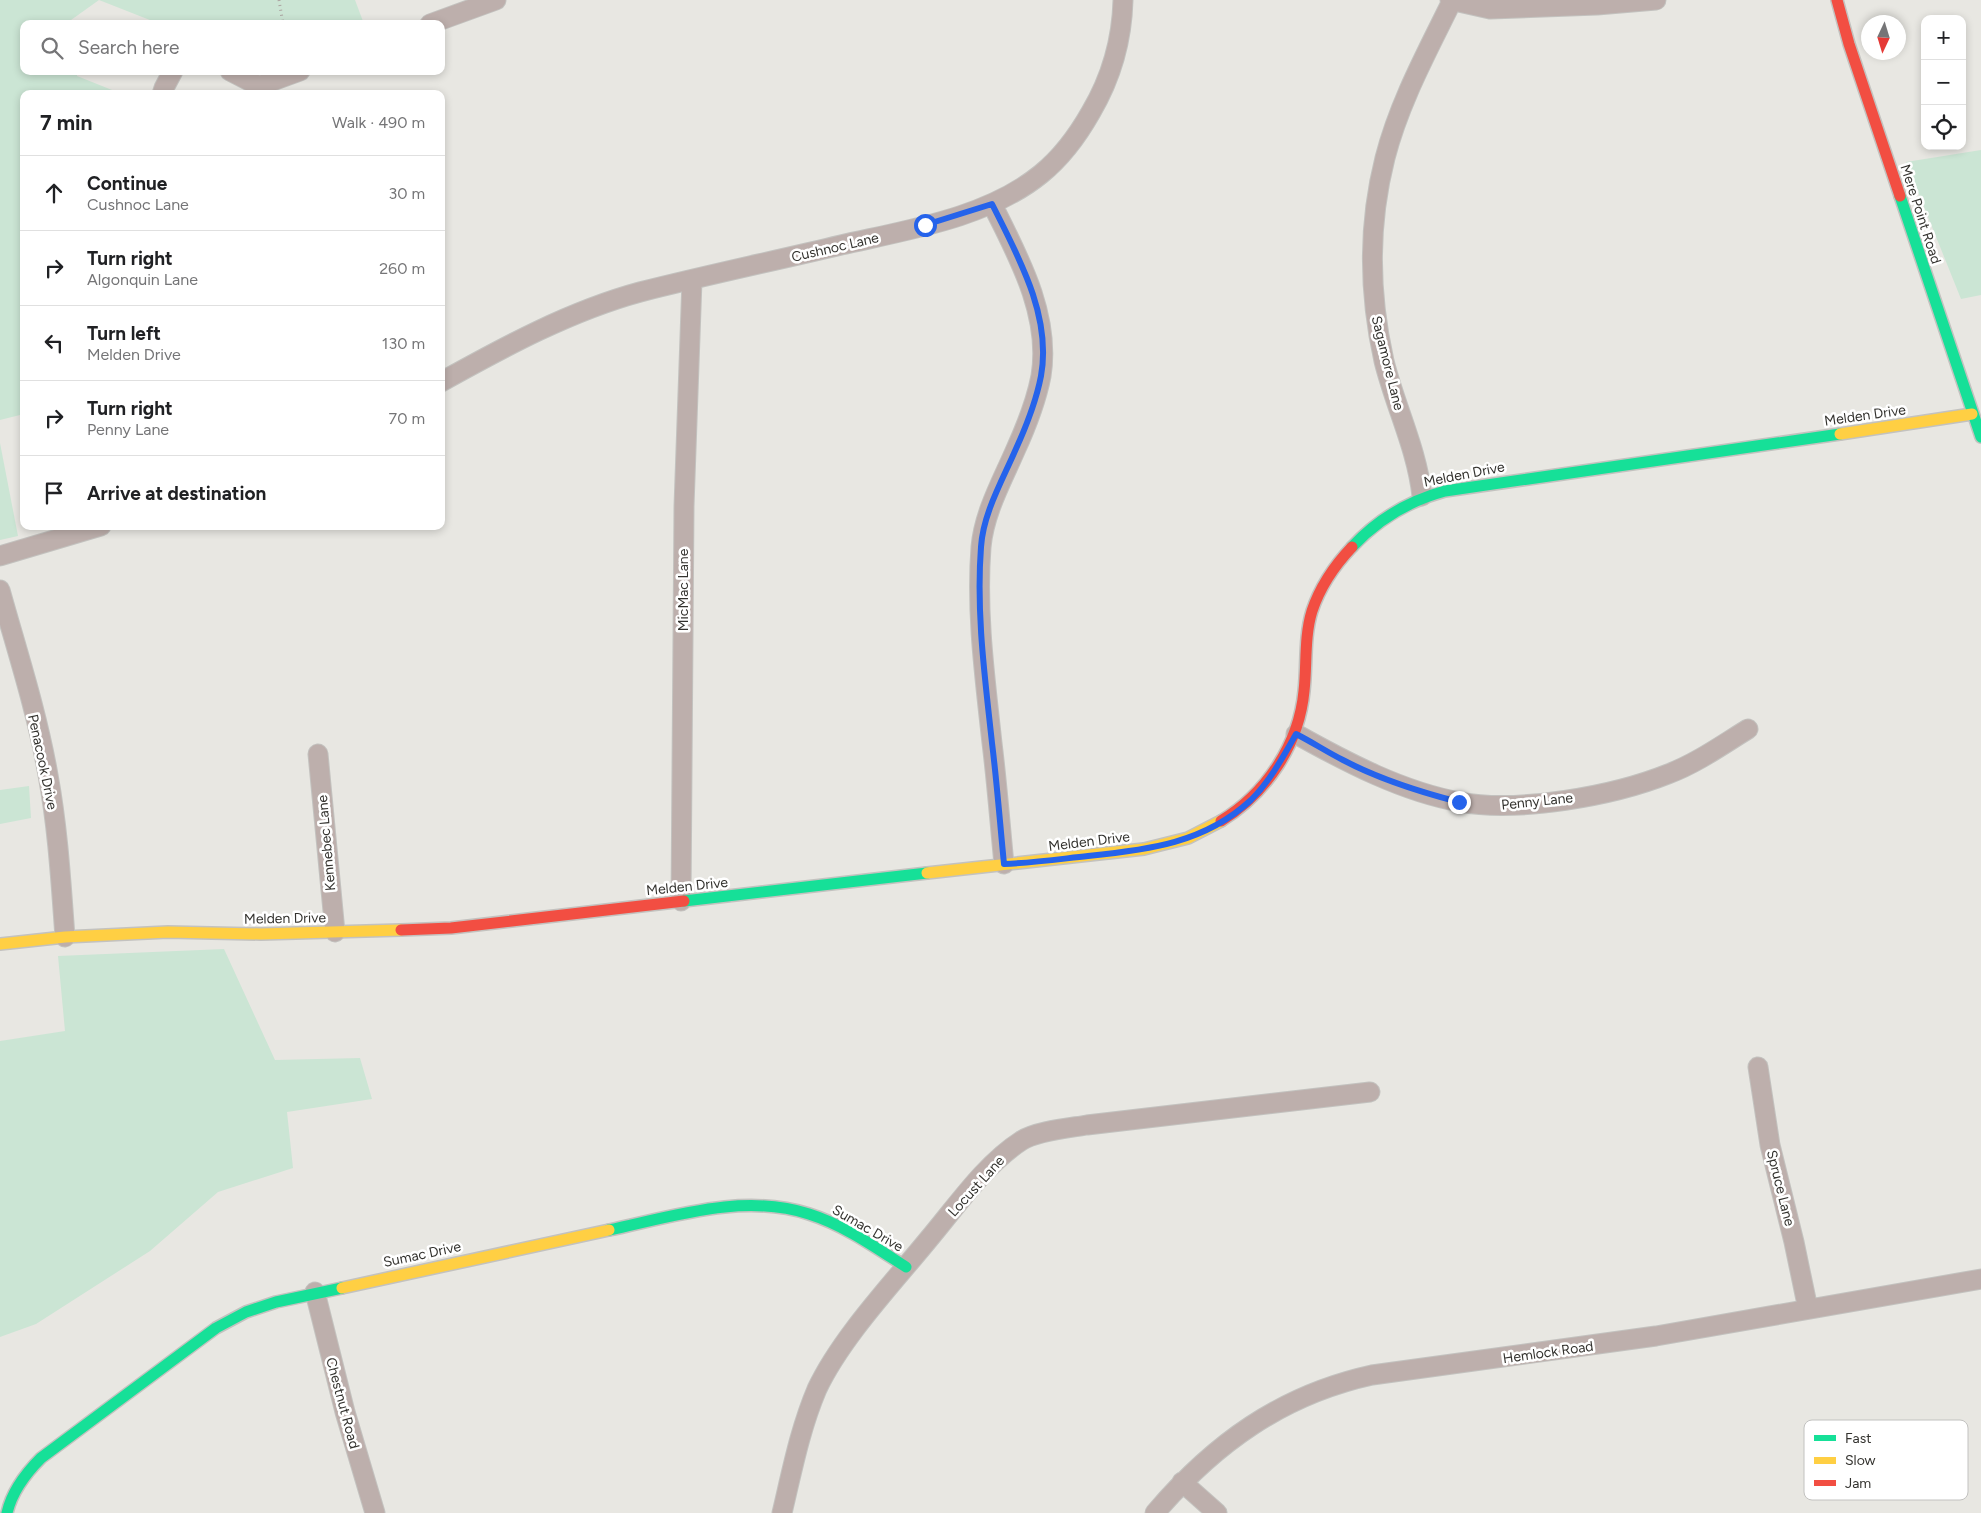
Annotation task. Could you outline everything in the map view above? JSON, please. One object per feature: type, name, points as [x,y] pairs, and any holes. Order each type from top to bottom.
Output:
[{"type":"street","points":[[441,20],[496,0]]},
{"type":"street","name":"Cushnoc Lane","points":[[445,380],[488,356],[566,319],[638,293],[911,229],[992,204],[1016,191],[1042,173],[1055,161],[1079,132],[1099,98],[1114,61],[1122,19],[1123,0]]},
{"type":"street","points":[[1451,1],[1490,9],[1597,5],[1656,0]]},
{"type":"street","name":"Mere Point Road","points":[[1837,0],[1849,44],[1981,437]]},
{"type":"street","name":"Sagamore Lane","points":[[1422,496],[1420,479],[1396,403],[1376,324],[1372,283],[1372,240],[1376,198],[1385,157],[1398,118],[1428,48],[1451,1]]},
{"type":"street","points":[[163,90],[172,75]]},
{"type":"street","points":[[236,75],[257,90],[291,75]]},
{"type":"street","points":[[992,204],[1025,274],[1038,311],[1042,353],[1041,374],[1031,415],[998,487],[981,544],[979,625],[1004,864]]},
{"type":"street","name":"MicMac Lane","points":[[681,901],[684,506],[692,280]]},
{"type":"street","name":"Melden Drive","points":[[0,944],[168,932],[261,934],[451,928],[1004,864],[1033,863],[1133,851],[1182,841],[1224,820],[1251,799],[1273,773],[1296,734],[1303,702],[1312,611],[1324,586],[1338,564],[1364,536],[1395,511],[1422,496],[1526,478],[1972,414]]},
{"type":"street","points":[[0,556],[88,530]]},
{"type":"street","name":"Penacook Drive","points":[[0,590],[48,772],[61,873],[65,938]]},
{"type":"street","name":"Penny Lane","points":[[1296,734],[1344,761],[1430,795],[1459,802],[1489,806],[1520,805],[1572,798],[1610,792],[1640,784],[1669,774],[1697,761],[1748,729]]},
{"type":"street","name":"Kennebec Lane","points":[[318,754],[335,932]]},
{"type":"street","name":"Spruce Lane","points":[[1758,1067],[1770,1145],[1808,1309]]},
{"type":"street","name":"Locust Lane","points":[[782,1513],[797,1445],[826,1372],[857,1327],[995,1161],[1022,1140],[1056,1130],[1087,1125],[1370,1092]]},
{"type":"street","name":"Sumac Drive","points":[[8,1513],[17,1487],[28,1471],[41,1458],[162,1366],[216,1328],[246,1312],[276,1302],[681,1214],[742,1205],[772,1206],[795,1210],[833,1222],[906,1267]]},
{"type":"street","name":"Hemlock Road","points":[[1155,1513],[1182,1482],[1225,1444],[1252,1424],[1310,1393],[1341,1382],[1372,1375],[1647,1338],[1981,1279]]},
{"type":"street","name":"Chestnut Road","points":[[315,1292],[345,1412],[375,1513]]},
{"type":"street","points":[[1182,1482],[1217,1513]]},
{"type":"path","points":[[279,0],[282,20]]},
{"type":"green space","points":[[0,0],[99,0],[71,20],[20,20],[20,75],[77,75],[112,90],[20,90],[20,415],[0,420]]},
{"type":"green space","points":[[99,0],[355,0],[362,20],[150,20]]},
{"type":"green space","points":[[1981,150],[1981,295],[1961,299],[1906,162]]},
{"type":"green space","points":[[0,443],[18,536],[0,540]]},
{"type":"green space","points":[[29,786],[31,818],[0,824],[0,790]]},
{"type":"green space","points":[[224,949],[275,1060],[360,1058],[372,1099],[287,1112],[293,1168],[218,1192],[150,1251],[36,1324],[0,1337],[0,1041],[65,1031],[58,956]]},
{"type":"traffic: fast","points":[[1900,196],[1981,437]]},
{"type":"traffic: fast","points":[[1352,547],[1372,528],[1394,512],[1431,495],[1445,491],[1840,434]]},
{"type":"traffic: fast","points":[[684,901],[927,873]]},
{"type":"traffic: fast","points":[[609,1230],[709,1209],[734,1206],[784,1208],[809,1214],[835,1224],[906,1267]]},
{"type":"traffic: fast","points":[[7,1513],[12,1497],[20,1483],[41,1458],[216,1328],[246,1312],[276,1302],[342,1288]]},
{"type":"traffic: slow","points":[[1840,434],[1972,414]]},
{"type":"traffic: slow","points":[[927,873],[1144,849],[1188,838],[1221,821]]},
{"type":"traffic: slow","points":[[0,944],[65,937],[168,932],[261,934],[401,930]]},
{"type":"traffic: slow","points":[[342,1288],[609,1230]]},
{"type":"traffic: jam","points":[[1837,0],[1849,44],[1900,196]]},
{"type":"traffic: jam","points":[[1221,821],[1238,810],[1266,782],[1288,748],[1301,711],[1309,621],[1312,611],[1328,577],[1352,547]]},
{"type":"traffic: jam","points":[[401,930],[451,928],[684,901]]},
{"type":"route","points":[[925,225],[992,204],[1025,274],[1038,311],[1041,332],[1041,374],[1031,415],[998,487],[981,544],[979,625],[1004,864],[1033,863],[1123,852],[1182,841],[1224,820],[1251,799],[1273,773],[1296,734],[1344,761],[1372,773],[1430,795],[1459,802]]}]
